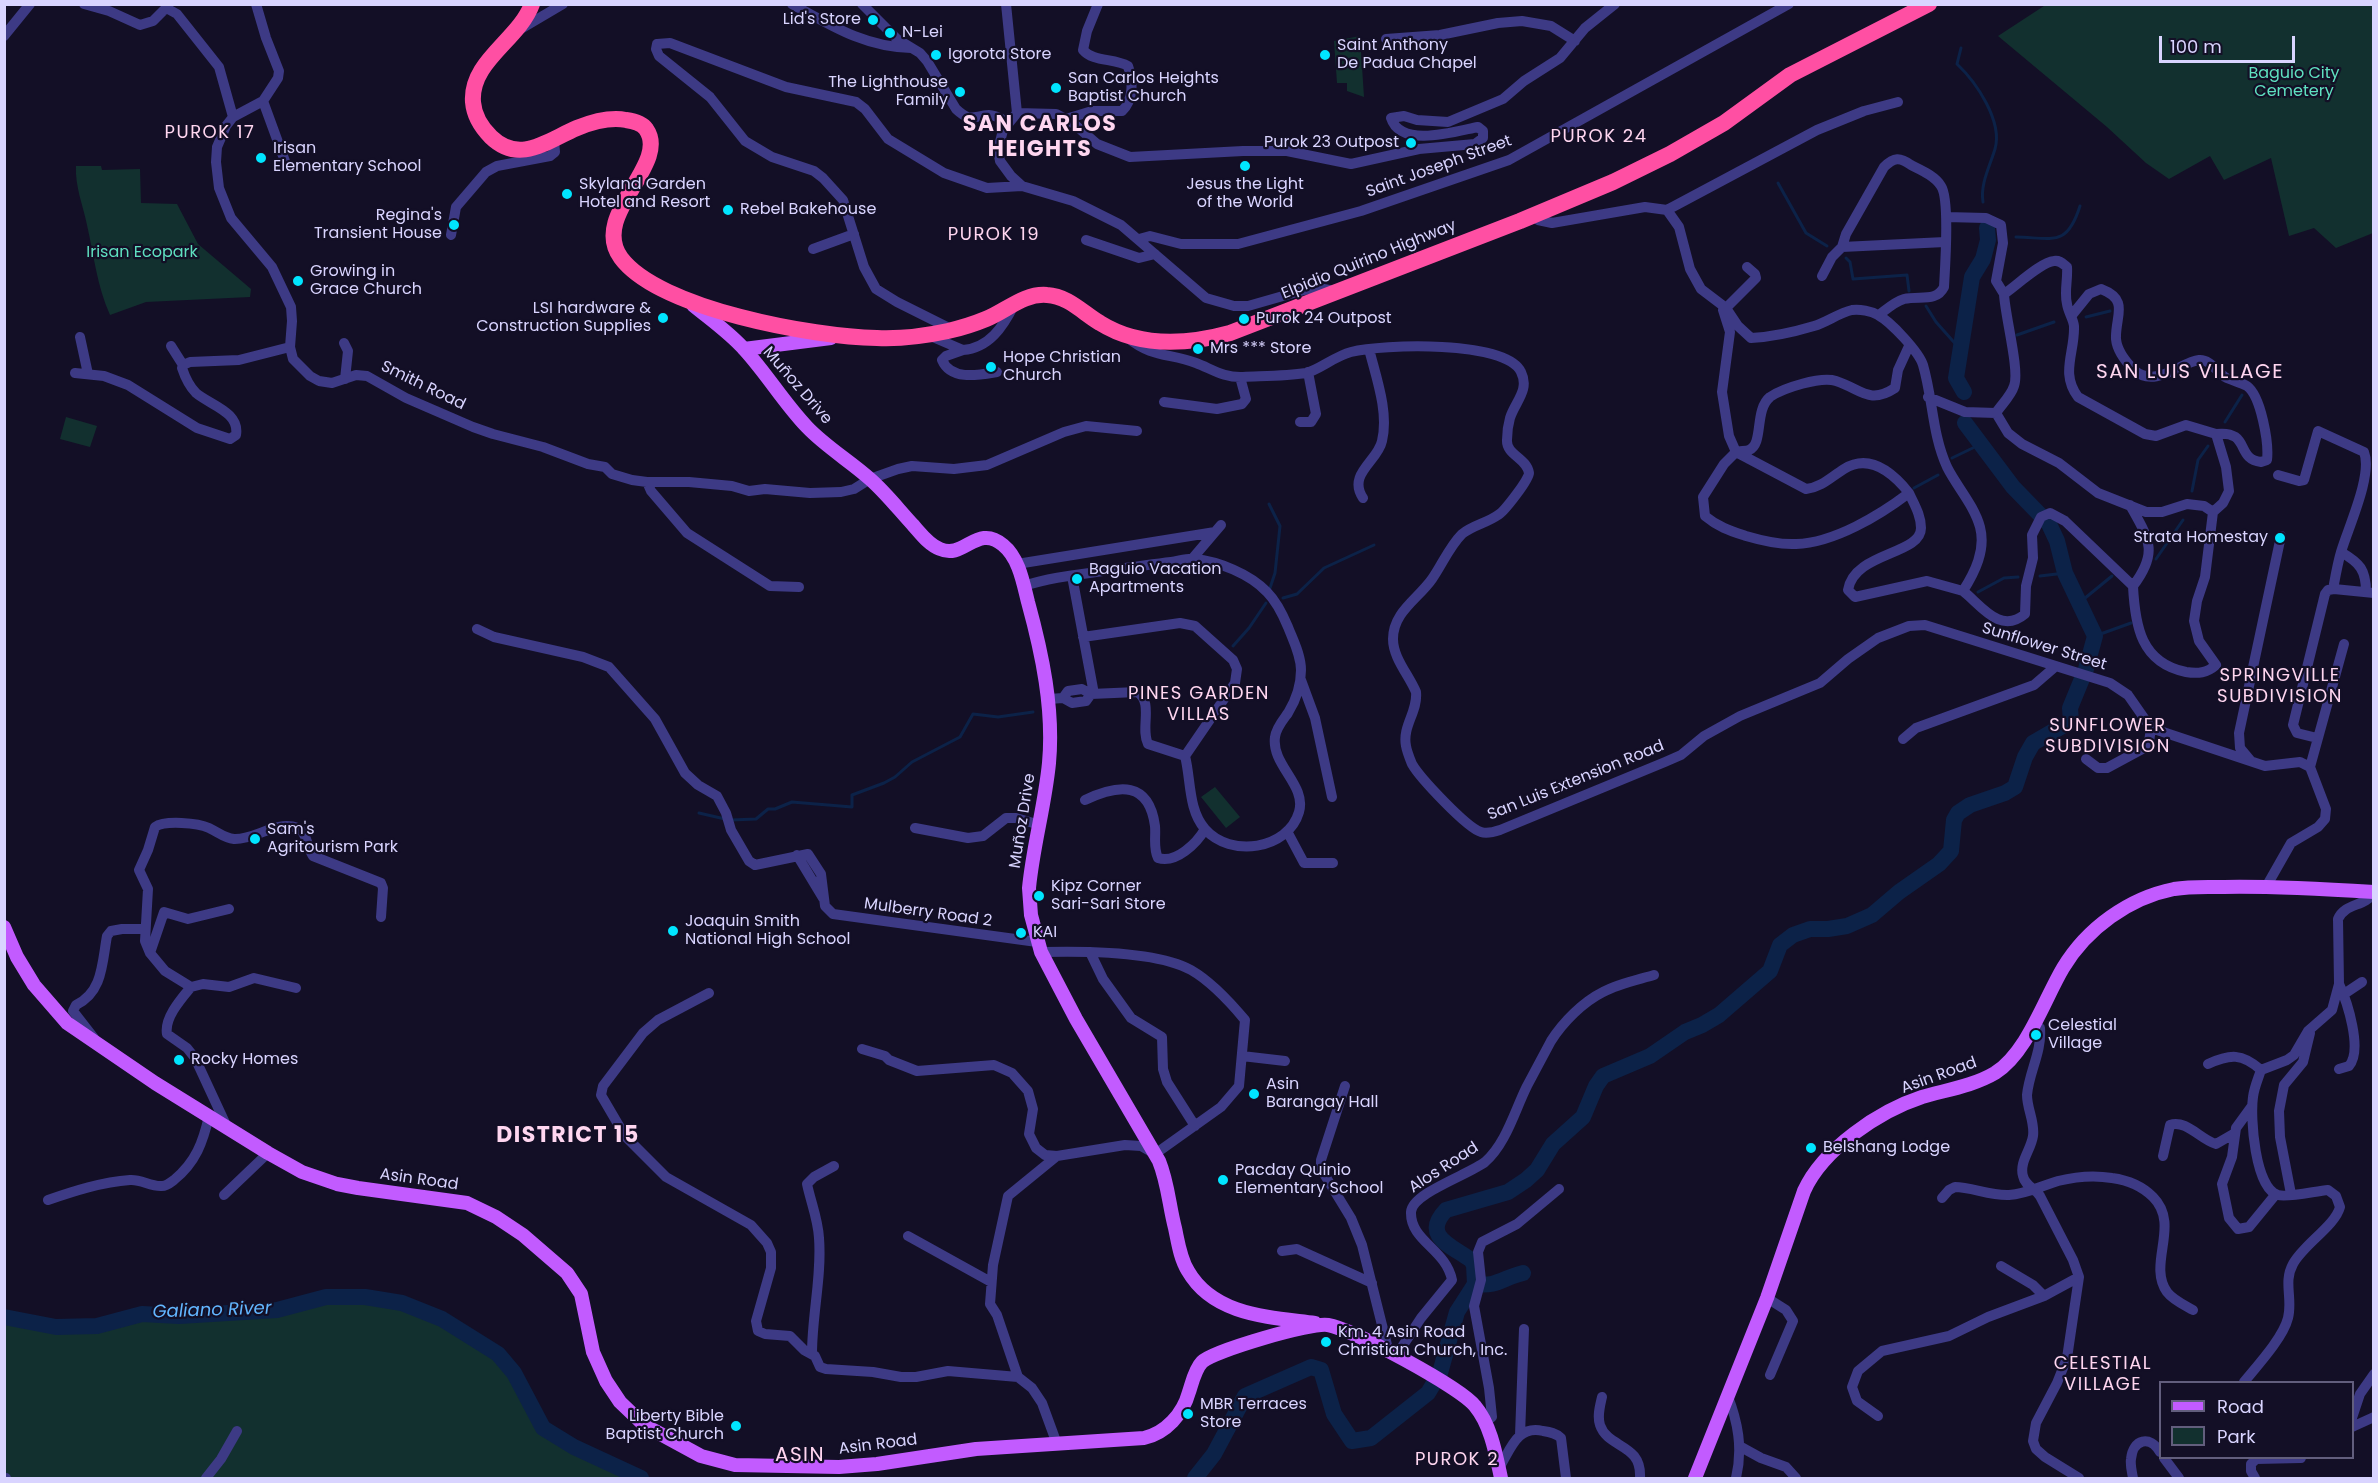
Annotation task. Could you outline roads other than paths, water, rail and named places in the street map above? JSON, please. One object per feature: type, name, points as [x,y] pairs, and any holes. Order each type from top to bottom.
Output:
[{"type":"highway","name":"Elpidio Quirino Highway","points":[[532,4],[516,32],[486,64],[478,77],[473,89],[474,109],[487,133],[506,147],[530,148],[554,141],[577,128],[607,119],[635,122],[646,129],[650,140],[648,160],[619,212],[614,225],[615,245],[620,256],[636,272],[655,285],[685,300],[772,325],[842,337],[898,338],[928,335],[985,320],[1034,295],[1055,296],[1125,336],[1146,341],[1168,342],[1210,339],[1267,320],[1613,182],[1670,154],[1724,123],[1790,75],[1929,4]]},
{"type":"main road","name":"Muñoz Drive","points":[[685,300],[710,318],[744,349],[782,399],[809,429],[870,479],[927,541],[940,549],[950,551],[959,549],[974,540],[991,538],[1004,546],[1017,564],[1056,698],[1041,825],[1029,888],[1031,915],[1039,947],[1076,1019],[1155,1154],[1165,1176],[1182,1260],[1188,1273],[1210,1294],[1235,1309],[1249,1314],[1326,1324]]},
{"type":"main road","name":"Muñoz Drive","points":[[744,349],[842,337]]},
{"type":"main road","name":"Asin Road","points":[[1695,1479],[1767,1298],[1807,1183],[1834,1150],[1867,1123],[1919,1098],[1975,1082],[2007,1064],[2034,1024],[2067,962],[2094,930],[2117,911],[2172,889],[2189,887],[2266,887],[2373,893]]},
{"type":"main road","name":"Asin Road","points":[[4,927],[17,957],[44,999],[67,1023],[268,1153],[302,1172],[337,1184],[467,1203],[496,1217],[523,1235],[567,1273],[581,1294],[593,1352],[606,1381],[620,1402],[644,1425],[701,1456],[735,1465],[839,1467],[877,1464],[976,1449],[1144,1438],[1158,1435],[1173,1422],[1189,1393],[1201,1363],[1228,1350],[1265,1337],[1326,1324]]},
{"type":"main road","points":[[1326,1324],[1350,1332],[1410,1364],[1456,1390],[1477,1407],[1486,1422],[1500,1474]]},
{"type":"street","points":[[4,36],[30,4]]},
{"type":"street","points":[[84,4],[109,11],[140,25],[153,21],[165,10],[173,11],[190,28],[219,67],[233,117]]},
{"type":"street","points":[[183,365],[190,362],[238,360],[290,348],[291,308],[272,267],[231,218],[219,188],[216,162],[217,147],[226,126],[233,117],[263,100],[275,85],[279,71],[256,4]]},
{"type":"street","points":[[516,32],[563,4]]},
{"type":"street","points":[[792,4],[841,31],[865,41],[886,47],[912,48]]},
{"type":"street","points":[[862,4],[897,39],[927,61],[962,115],[975,118],[994,116],[1009,123]]},
{"type":"street","points":[[1006,4],[1017,113],[1003,130],[998,150],[1000,161],[1005,169],[1022,186]]},
{"type":"street","points":[[1066,119],[1092,111],[1122,111],[1126,107],[1132,90],[1132,76],[1128,66],[1113,60],[1093,57],[1083,50],[1087,31],[1098,4]]},
{"type":"street","points":[[1017,113],[1056,114],[1098,144],[1130,157],[1252,150],[1287,151],[1351,164],[1419,149],[1479,142],[1483,138],[1483,131],[1478,127],[1440,136],[1410,134],[1395,126],[1391,118],[1404,116],[1425,122],[1448,122],[1503,99],[1524,81],[1560,58],[1590,23],[1615,4]]},
{"type":"street","name":"Saint Joseph Street","points":[[1139,239],[1150,236],[1181,244],[1238,244],[1361,211],[1473,174],[1525,152],[1789,4]]},
{"type":"street","points":[[1386,39],[1440,35],[1498,23],[1522,21],[1551,26],[1575,41]]},
{"type":"street","points":[[953,330],[876,289],[864,267],[843,200],[814,171],[772,157],[745,141],[710,97],[659,56],[656,49],[657,44],[670,43],[786,87],[856,102],[865,109],[888,139],[950,176],[987,188],[1022,186],[1056,195],[1100,213],[1139,239],[1198,293],[1218,303],[1248,306],[1311,289],[1335,291]]},
{"type":"street","points":[[263,100],[285,164]]},
{"type":"street","points":[[1533,215],[1538,220],[1552,223],[1645,207],[1666,210],[1817,130],[1864,111],[1898,102]]},
{"type":"street","points":[[451,235],[456,207],[486,172],[497,166],[550,156],[555,152],[554,141]]},
{"type":"street","points":[[1822,276],[1832,257],[1842,247],[1846,234],[1884,167],[1896,158],[1918,169],[1941,185],[1944,192],[1946,217],[1944,287],[1935,297],[1906,298],[1893,304],[1879,315]]},
{"type":"street","points":[[1666,210],[1679,227],[1690,269],[1701,289],[1723,306],[1738,326],[1751,338],[1767,337],[1814,326],[1852,310],[1864,310],[1879,315],[1897,330],[1923,364],[1937,439],[1947,467],[1965,495],[1980,527],[1981,547],[1975,572],[1963,591]]},
{"type":"street","points":[[1946,217],[1986,218],[2001,225],[2003,243],[1996,281],[2004,294],[2016,373],[2014,388],[1996,413]]},
{"type":"street","points":[[813,249],[854,234]]},
{"type":"street","points":[[1086,240],[1139,258],[1155,254]]},
{"type":"street","points":[[1842,247],[1945,242]]},
{"type":"street","points":[[2004,294],[2045,264],[2054,261],[2062,262],[2067,267],[2065,291],[2067,306],[2072,315],[2073,346],[2068,379],[2078,398],[2145,434],[2156,436],[2186,425],[2216,434],[2228,432],[2236,435],[2251,459],[2261,462],[2267,460],[2261,410],[2254,394],[2247,386],[2225,377],[2207,362],[2198,360],[2162,375],[2150,376],[2136,372],[2123,358],[2116,340],[2120,310],[2118,302],[2111,293],[2101,289],[2089,294],[2072,315]]},
{"type":"street","points":[[1723,306],[1755,278],[1755,274],[1747,267]]},
{"type":"street","points":[[997,372],[967,375],[953,372],[942,360],[946,356],[963,350],[974,349],[989,340],[1002,327],[1014,304]]},
{"type":"street","points":[[1723,306],[1730,332],[1722,392],[1729,436],[1736,452],[1806,489],[1816,488],[1845,468],[1857,463],[1873,464],[1888,470],[1909,493],[1919,515],[1921,530],[1915,542],[1858,569],[1849,579],[1848,590],[1855,597],[1927,581],[1963,591],[1990,616],[2006,621],[2017,621],[2025,614],[2026,586],[2033,558],[2032,534],[2045,515],[2065,521],[2133,586],[2138,623],[2147,649],[2153,657],[2173,669],[2190,673],[2208,672],[2216,665],[2199,641],[2194,621],[2197,601],[2205,577],[2213,512],[2223,503],[2229,491],[2226,467],[2216,434]]},
{"type":"street","points":[[928,335],[963,350]]},
{"type":"street","name":"San Luis Extension Road","points":[[1125,336],[1146,351],[1193,362],[1221,375],[1240,377],[1308,372],[1341,355],[1369,350],[1446,346],[1499,355],[1520,369],[1524,380],[1523,392],[1510,417],[1506,444],[1524,463],[1529,471],[1529,479],[1512,497],[1503,512],[1461,535],[1431,580],[1402,611],[1393,636],[1398,658],[1416,692],[1414,708],[1406,729],[1406,747],[1409,756],[1418,772],[1472,827],[1483,833],[1500,830],[1681,755],[1704,736],[1740,716],[1820,683]]},
{"type":"street","points":[[80,337],[88,374]]},
{"type":"street","points":[[344,343],[348,351],[345,379]]},
{"type":"street","points":[[75,373],[104,376],[128,385],[197,428],[233,438],[237,432],[235,423],[224,411],[197,394],[186,379],[182,369],[183,365],[171,346]]},
{"type":"street","points":[[1909,346],[1898,370],[1895,388],[1883,396],[1869,396],[1834,380],[1815,380],[1785,390],[1770,398],[1761,412],[1757,443],[1751,450],[1736,452],[1724,464],[1703,497],[1705,516],[1714,524],[1730,531],[1780,544],[1816,542],[1839,533],[1887,509],[1909,493]]},
{"type":"street","name":"Smith Road","points":[[290,348],[293,359],[310,376],[325,382],[356,375],[367,376],[406,398],[493,434],[604,467],[612,474],[647,482],[689,482],[732,486],[749,491],[765,489],[818,493],[854,489],[870,479],[912,466],[954,469],[987,465],[1056,435],[1086,426],[1137,432]]},
{"type":"street","points":[[1363,498],[1359,490],[1359,481],[1366,466],[1380,448],[1383,432],[1381,400],[1369,350]]},
{"type":"street","points":[[1300,422],[1311,422],[1316,414],[1308,372]]},
{"type":"street","points":[[1164,402],[1217,408],[1242,404],[1246,399],[1240,377]]},
{"type":"street","points":[[1928,398],[1965,412],[1996,413]]},
{"type":"street","points":[[1996,413],[2008,433],[2022,444],[2059,463],[2098,493],[2146,512],[2162,512],[2187,504],[2204,506],[2213,512]]},
{"type":"street","points":[[2278,476],[2304,480],[2318,431],[2364,453],[2366,465],[2359,501],[2331,587],[2325,594],[2293,725],[2297,733],[2317,738]]},
{"type":"street","points":[[647,482],[651,491],[687,533],[770,586],[799,587]]},
{"type":"street","points":[[2130,505],[2149,545],[2146,569],[2133,586]]},
{"type":"street","points":[[1017,564],[1218,528],[1192,558]]},
{"type":"street","points":[[2252,763],[2240,748],[2240,726],[2282,536]]},
{"type":"street","points":[[2331,587],[2369,593],[2364,572],[2358,564],[2341,552]]},
{"type":"street","points":[[1024,586],[1072,576],[1192,558],[1225,567],[1258,584],[1268,592],[1286,622],[1299,656],[1301,679],[1315,718],[1332,797]]},
{"type":"street","points":[[1072,576],[1092,694]]},
{"type":"street","points":[[1083,637],[1180,623],[1195,626],[1233,660],[1237,669],[1235,683],[1185,756],[1193,801],[1205,829],[1216,838],[1239,846],[1261,845],[1279,839],[1288,833],[1300,810],[1296,791],[1279,761],[1275,738],[1277,729],[1293,703],[1301,679]]},
{"type":"street","name":"Sunflower Street","points":[[1820,683],[1857,652],[1878,638],[1917,625],[1925,625],[2110,683],[2128,695],[2151,728]]},
{"type":"street","name":"Mulberry Road 2","points":[[477,629],[494,637],[583,657],[609,667],[655,719],[685,773],[698,785],[717,796],[752,864],[808,854],[816,864],[823,882],[825,906],[833,914],[1039,947],[1116,954],[1178,964],[1200,976],[1245,1020],[1242,1056]]},
{"type":"street","points":[[2266,887],[2291,843],[2318,827],[2325,819],[2326,809],[2310,767],[2344,644]]},
{"type":"street","points":[[1903,739],[1923,725],[2034,685],[2061,667]]},
{"type":"street","points":[[1056,698],[1068,691],[1081,689],[1092,694],[1137,692],[1145,704],[1144,735],[1148,744],[1185,756]]},
{"type":"street","points":[[2086,759],[2098,768],[2108,768],[2144,748],[2149,742],[2151,728],[2252,763],[2265,766],[2300,762],[2310,767]]},
{"type":"street","points":[[1085,800],[1112,789],[1137,791],[1149,802],[1155,827],[1156,855],[1163,860],[1175,856],[1194,844],[1205,829]]},
{"type":"street","points":[[915,828],[968,838],[983,836],[1006,819],[1016,818],[1041,825]]},
{"type":"street","points":[[191,987],[165,971],[150,953],[144,941],[148,889],[139,870],[155,827],[162,823],[204,827],[235,839],[276,827],[297,828],[302,831],[313,855],[381,883],[383,888],[381,917]]},
{"type":"street","points":[[1288,833],[1304,863],[1333,863]]},
{"type":"street","points":[[2339,1069],[2349,1066],[2354,1055],[2351,1018],[2342,989],[2337,925],[2339,915],[2347,908],[2364,902],[2373,893]]},
{"type":"street","points":[[150,953],[164,912],[188,919],[229,909]]},
{"type":"street","points":[[100,1046],[73,1011],[76,1005],[86,1000],[94,991],[99,981],[107,936],[111,931],[145,929]]},
{"type":"street","points":[[1090,952],[1103,979],[1131,1018],[1161,1037],[1163,1041],[1162,1069],[1167,1082],[1195,1126]]},
{"type":"street","name":"Alos Road","points":[[1393,1355],[1452,1280],[1443,1259],[1418,1236],[1412,1221],[1413,1204],[1429,1192],[1474,1171],[1488,1160],[1504,1134],[1557,1031],[1587,1002],[1604,991],[1654,975]]},
{"type":"street","points":[[227,1127],[195,1058],[187,1048],[167,1034],[166,1027],[169,1020],[191,987],[203,984],[229,987],[254,978],[296,988]]},
{"type":"street","points":[[2261,1070],[2294,1055],[2309,1029],[2332,1010],[2342,989],[2362,982]]},
{"type":"street","points":[[709,993],[658,1020],[643,1033],[603,1086],[602,1099],[625,1136],[666,1177],[751,1225],[767,1243],[772,1261],[756,1326],[761,1333],[790,1336],[804,1350],[812,1354],[820,1367],[826,1369],[873,1372],[901,1377],[916,1377],[948,1371],[1018,1377]]},
{"type":"street","points":[[2034,1024],[2040,1028],[2041,1043],[2027,1096],[2033,1121],[2033,1137],[2022,1168],[2026,1182],[2036,1189],[2073,1260],[2079,1277],[2067,1358],[2058,1383],[2033,1434],[2036,1449],[2079,1479]]},
{"type":"street","points":[[2291,1194],[2280,1137],[2279,1111],[2284,1085],[2306,1054],[2310,1036],[2309,1029]]},
{"type":"street","points":[[862,1049],[885,1056],[889,1060],[917,1071],[994,1065],[1012,1073],[1028,1091],[1033,1109],[1031,1138],[1042,1153],[1057,1156],[1125,1145],[1141,1146],[1155,1154],[1221,1107],[1239,1086],[1242,1056],[1285,1061]]},
{"type":"street","points":[[2208,1064],[2224,1056],[2235,1056],[2261,1070]]},
{"type":"street","points":[[2245,1381],[2285,1327],[2290,1306],[2287,1278],[2292,1266],[2302,1250],[2340,1210],[2339,1200],[2334,1193],[2328,1190],[2283,1196],[2268,1188],[2259,1167],[2252,1123],[2252,1106],[2261,1070]]},
{"type":"street","points":[[1345,1086],[1321,1160],[1321,1169],[1356,1230],[1393,1355]]},
{"type":"street","points":[[2163,1156],[2168,1131],[2173,1123],[2182,1125],[2216,1144],[2235,1133],[2252,1106]]},
{"type":"street","points":[[48,1200],[89,1187],[126,1180],[167,1185],[192,1162],[199,1151],[209,1116]]},
{"type":"street","points":[[2235,1133],[2234,1149],[2222,1184],[2229,1218],[2233,1225],[2242,1229],[2254,1223],[2265,1205],[2276,1194]]},
{"type":"street","points":[[224,1195],[268,1153]]},
{"type":"street","points":[[1057,1156],[1008,1196],[990,1304],[997,1315],[1018,1377],[1032,1388],[1042,1403],[1057,1444]]},
{"type":"street","points":[[812,1354],[813,1316],[818,1289],[819,1240],[816,1216],[807,1184],[814,1176],[834,1166]]},
{"type":"street","points":[[1942,1198],[1955,1187],[2009,1195],[2060,1181],[2096,1177],[2128,1182],[2150,1194],[2162,1207],[2165,1223],[2162,1281],[2172,1298],[2193,1310]]},
{"type":"street","points":[[1486,1422],[1492,1417],[1474,1305],[1480,1286],[1478,1252],[1482,1242],[1517,1224],[1559,1189]]},
{"type":"street","points":[[908,1236],[992,1282]]},
{"type":"street","points":[[1282,1251],[1297,1250],[1372,1283]]},
{"type":"street","points":[[2001,1266],[2033,1285],[2044,1296]]},
{"type":"street","points":[[1878,1416],[1857,1401],[1852,1387],[1858,1371],[1874,1356],[1893,1348],[1949,1336],[1988,1317],[2044,1296],[2079,1277]]},
{"type":"street","points":[[1767,1298],[1786,1310],[1793,1321],[1770,1375]]},
{"type":"street","points":[[1500,1474],[1520,1434],[1524,1329]]},
{"type":"street","points":[[2354,1412],[2360,1394],[2373,1374]]},
{"type":"street","points":[[1727,1394],[1736,1420],[1741,1447],[1736,1479]]},
{"type":"street","points":[[1602,1397],[1599,1424],[1603,1431],[1634,1455],[1640,1467],[1640,1479]]},
{"type":"street","points":[[2354,1426],[2373,1417]]},
{"type":"street","points":[[1520,1434],[1529,1429],[1559,1436],[1562,1441],[1566,1479]]},
{"type":"street","points":[[206,1479],[237,1431]]},
{"type":"street","points":[[2133,1479],[2131,1458],[2134,1447],[2148,1440],[2155,1444],[2159,1450]]},
{"type":"street","points":[[1741,1447],[1761,1458],[1786,1467],[1796,1479]]},
{"type":"street","points":[[2165,1459],[2179,1479]]},
{"type":"street","points":[[2254,1459],[2251,1471],[2255,1479]]},
{"type":"waterway","points":[[1961,48],[1957,64],[1979,91],[1992,115],[1995,126],[1995,149],[1984,182],[1983,202]]},
{"type":"waterway","points":[[1778,183],[1806,233],[1827,246]]},
{"type":"waterway","points":[[2016,237],[2050,238],[2064,234],[2070,228],[2080,206]]},
{"type":"waterway","name":"Galiano River","points":[[1964,392],[1956,378],[1972,277],[1983,259],[1988,240],[1987,228]]},
{"type":"waterway","points":[[1846,258],[1850,262],[1853,279],[1907,275],[1909,291]]},
{"type":"waterway","points":[[1926,306],[1936,322],[1960,349]]},
{"type":"waterway","points":[[2086,317],[2110,311]]},
{"type":"waterway","points":[[2017,335],[2054,322]]},
{"type":"waterway","points":[[2225,422],[2242,395]]},
{"type":"waterway","name":"Galiano River","points":[[1195,1478],[1214,1454],[1245,1396],[1311,1367],[1321,1370],[1334,1414],[1352,1441],[1371,1438],[1428,1393],[1440,1373],[1457,1312],[1475,1284],[1474,1265],[1471,1260],[1448,1245],[1438,1234],[1439,1219],[1446,1210],[1508,1192],[1526,1180],[1537,1170],[1553,1144],[1583,1117],[1596,1086],[1603,1076],[1650,1056],[1685,1032],[1719,1015],[1770,971],[1780,945],[1793,935],[1810,929],[1847,926],[1872,915],[1899,892],[1939,864],[1951,851],[1954,820],[1958,813],[1970,805],[2005,793],[2015,787],[2025,757],[2033,743],[2071,721],[2070,708],[2086,669],[2095,636],[2065,573],[2057,541],[2049,524],[2013,487],[1965,423]]},
{"type":"waterway","points":[[1952,458],[1981,444]]},
{"type":"waterway","points":[[2192,491],[2198,460],[2208,446]]},
{"type":"waterway","points":[[1914,488],[1938,475]]},
{"type":"waterway","points":[[1269,504],[1280,526],[1275,573],[1270,588]]},
{"type":"waterway","points":[[2156,559],[2183,520]]},
{"type":"waterway","points":[[1283,598],[1297,594],[1324,568],[1374,545]]},
{"type":"waterway","points":[[2040,576],[2065,573]]},
{"type":"waterway","points":[[2079,603],[2112,576]]},
{"type":"waterway","points":[[1978,592],[2004,578],[2018,577]]},
{"type":"waterway","points":[[1233,646],[1266,603]]},
{"type":"waterway","points":[[2095,636],[2131,623]]},
{"type":"waterway","points":[[731,820],[756,819],[768,809],[775,809],[792,802],[852,807],[852,795],[884,783],[895,777],[912,762],[960,737],[973,714],[998,717],[1033,712]]},
{"type":"waterway","points":[[699,813],[725,819]]},
{"type":"waterway","points":[[1475,1284],[1495,1283],[1523,1273]]},
{"type":"waterway","name":"Galiano River","points":[[4,1317],[56,1327],[97,1326],[142,1314],[179,1316],[277,1310],[326,1297],[365,1297],[402,1303],[442,1319],[498,1354],[514,1373],[543,1428],[574,1447],[641,1478]]},
{"type":"place","name":"Lid's Store","points":[[873,20]]},
{"type":"place","name":"N-Lei","points":[[890,33]]},
{"type":"place","name":"Igorota Store","points":[[936,55]]},
{"type":"place","name":"Saint Anthony De Padua Chapel","points":[[1325,55]]},
{"type":"place","name":"San Carlos Heights Baptist Church","points":[[1056,88]]},
{"type":"place","name":"The Lighthouse Family","points":[[960,92]]},
{"type":"place","name":"Purok 23 Outpost","points":[[1411,143]]},
{"type":"place","name":"Irisan Elementary School","points":[[261,158]]},
{"type":"place","name":"Jesus the Light of the World","points":[[1245,166]]},
{"type":"place","name":"Skyland Garden Hotel and Resort","points":[[567,194]]},
{"type":"place","name":"Rebel Bakehouse","points":[[728,210]]},
{"type":"place","name":"Regina's Transient House","points":[[454,225]]},
{"type":"place","name":"Growing in Grace Church","points":[[298,281]]},
{"type":"place","name":"LSI hardware & Construction Supplies","points":[[663,318]]},
{"type":"place","name":"Purok 24 Outpost","points":[[1244,319]]},
{"type":"place","name":"Mrs *** Store","points":[[1198,349]]},
{"type":"place","name":"Hope Christian Church","points":[[991,367]]},
{"type":"place","name":"Strata Homestay","points":[[2280,538]]},
{"type":"place","name":"Baguio Vacation Apartments","points":[[1077,579]]},
{"type":"place","name":"Sam's Agritourism Park","points":[[255,839]]},
{"type":"place","name":"Kipz Corner Sari-Sari Store","points":[[1039,896]]},
{"type":"place","name":"Joaquin Smith National High School","points":[[673,931]]},
{"type":"place","name":"KAI","points":[[1021,933]]},
{"type":"place","name":"Celestial Village","points":[[2036,1035]]},
{"type":"place","name":"Rocky Homes","points":[[179,1060]]},
{"type":"place","name":"Asin Barangay Hall","points":[[1254,1094]]},
{"type":"place","name":"Belshang Lodge","points":[[1811,1148]]},
{"type":"place","name":"Pacday Quinio Elementary School","points":[[1223,1180]]},
{"type":"place","name":"Km. 4 Asin Road Christian Church, Inc.","points":[[1326,1342]]},
{"type":"place","name":"MBR Terraces Store","points":[[1188,1414]]},
{"type":"place","name":"Liberty Bible Baptist Church","points":[[736,1426]]},
{"type":"district","name":"PUROK 17","points":[[210,133]]},
{"type":"district","name":"PUROK 24","points":[[1599,137]]},
{"type":"district","name":"SAN CARLOS HEIGHTS","points":[[1040,138]]},
{"type":"district","name":"PUROK 19","points":[[994,235]]},
{"type":"district","name":"SAN LUIS VILLAGE","points":[[2190,373]]},
{"type":"district","name":"SPRINGVILLE SUBDIVISION","points":[[2280,686]]},
{"type":"district","name":"PINES GARDEN VILLAS","points":[[1199,704]]},
{"type":"district","name":"SUNFLOWER SUBDIVISION","points":[[2108,736]]},
{"type":"district","name":"DISTRICT 15","points":[[568,1136]]},
{"type":"district","name":"CELESTIAL VILLAGE","points":[[2103,1374]]},
{"type":"district","name":"ASIN","points":[[800,1456]]},
{"type":"district","name":"PUROK 2","points":[[1457,1460]]},
{"type":"park label","name":"Baguio City Cemetery","points":[[2294,83]]},
{"type":"park label","name":"Irisan Ecopark","points":[[142,253]]}]
